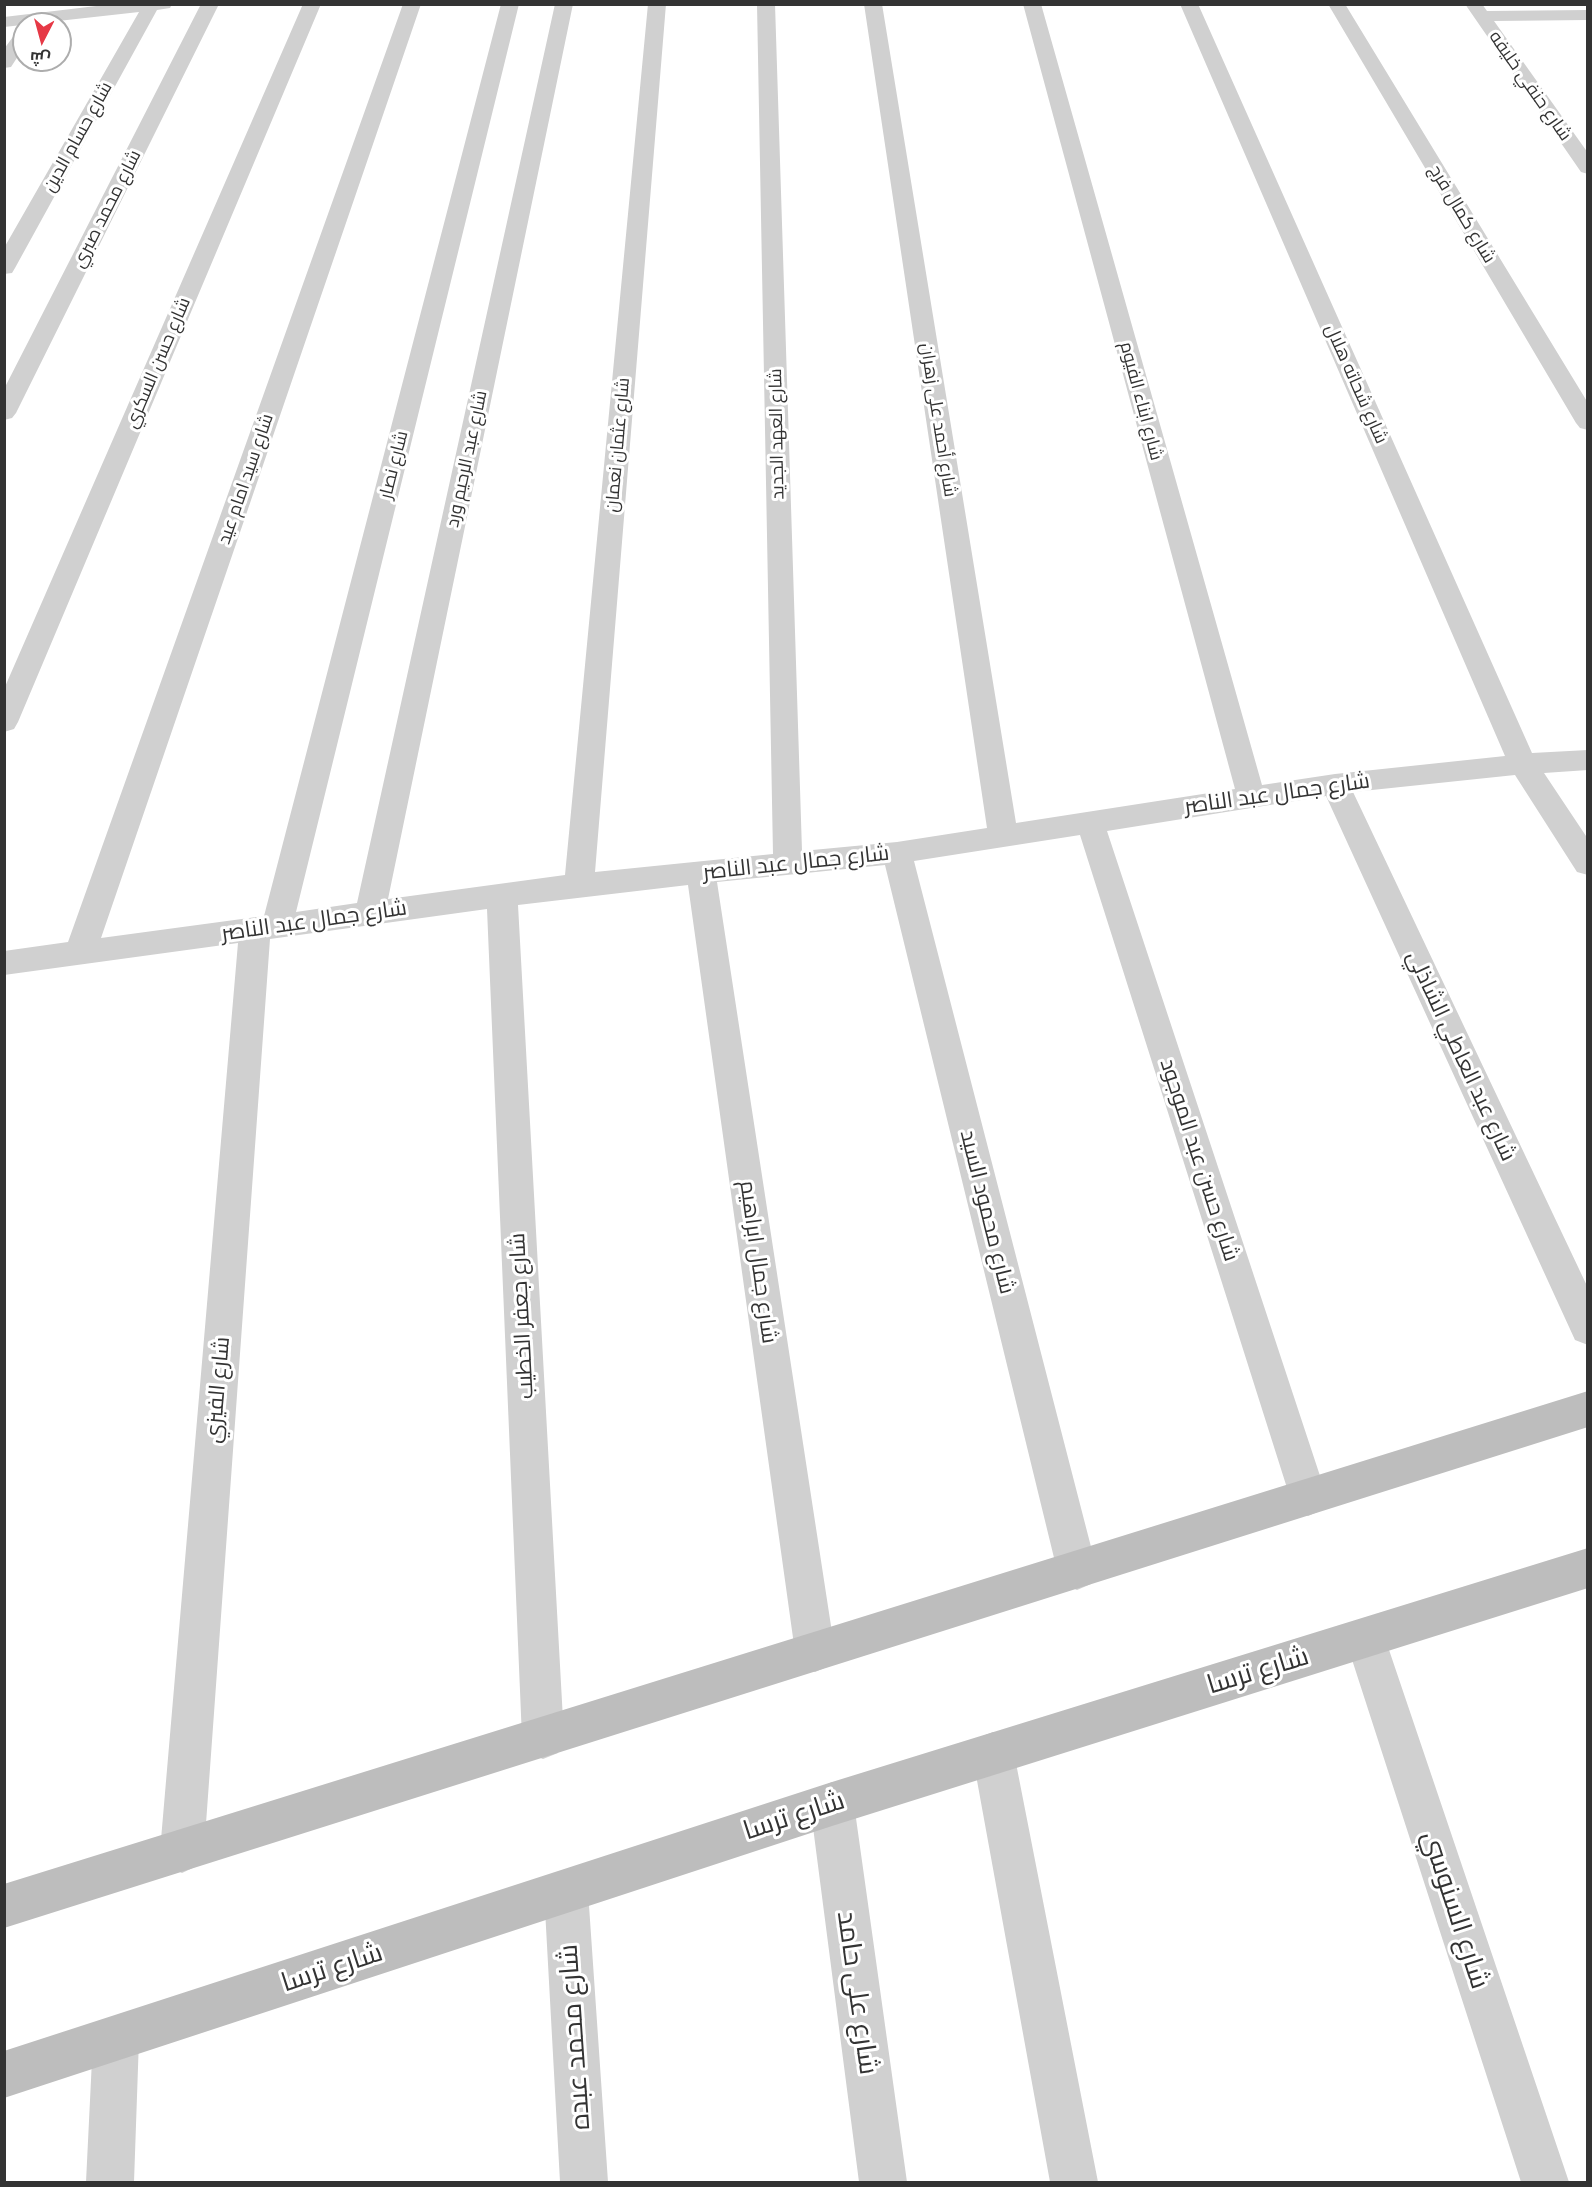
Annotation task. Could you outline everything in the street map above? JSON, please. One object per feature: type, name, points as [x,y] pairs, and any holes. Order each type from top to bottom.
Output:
[{"type":"main road","points":[[4,1906],[1587,1410]]},
{"type":"main road","name":"شارع ترسا","points":[[4,2075],[831,1804],[1587,1568]]},
{"type":"street","name":"شارع محمد صبري","points":[[4,413],[210,4]]},
{"type":"street","name":"شارع حسن السكري","points":[[4,722],[312,4]]},
{"type":"street","name":"شارع سيد امام عيد","points":[[80,953],[412,4]]},
{"type":"street","name":"شارع نصار","points":[[266,927],[510,4]]},
{"type":"street","name":"شارع عبد الرحيم ورد","points":[[370,913],[564,4]]},
{"type":"street","name":"شارع عثمان نعمان","points":[[579,885],[657,4]]},
{"type":"street","name":"شارع العهد الجديد","points":[[766,4],[788,864]]},
{"type":"street","name":"شارع أحمد على زهران","points":[[873,4],[1003,836]]},
{"type":"street","name":"شارع ابناء الفيوم","points":[[1032,4],[1251,797]]},
{"type":"street","name":"شارع شحاته هلال","points":[[1189,4],[1523,764],[1587,864]]},
{"type":"street","name":"شارع كمال فرج","points":[[1336,4],[1587,423]]},
{"type":"street","points":[[72,15],[155,5]]},
{"type":"street","name":"شارع حسام الدين","points":[[4,268],[155,5]]},
{"type":"street","points":[[1477,10],[1587,15]]},
{"type":"street","name":"شارع حنفي خليفه","points":[[1477,10],[1587,168]]},
{"type":"street","name":"شارع جمال عبد الناصر","points":[[4,963],[579,885],[897,853],[1335,784],[1523,764],[1587,760]]},
{"type":"street","name":"شارع عبد العاطي الشاذلي","points":[[1335,784],[1587,1328]]},
{"type":"street","name":"شارع حسن عبد الموجود","points":[[1090,822],[1308,1497]]},
{"type":"street","name":"شارع محمود السيد","points":[[897,853],[1077,1570]]},
{"type":"street","name":"شارع جمال ابراهيم","points":[[701,873],[815,1652]]},
{"type":"street","name":"شارع جعفر الخطيب","points":[[502,895],[543,1738]]},
{"type":"street","name":"شارع الفيزي","points":[[182,1851],[266,927]]},
{"type":"street","name":"شارع السنوسي","points":[[1365,1638],[1545,2182]]},
{"type":"street","points":[[993,1753],[1074,2182]]},
{"type":"street","name":"شارع على حامد","points":[[831,1804],[883,2182]]},
{"type":"street","name":"شارع محمد عبده","points":[[566,1891],[584,2182]]},
{"type":"street","points":[[110,2182],[116,2038]]}]
